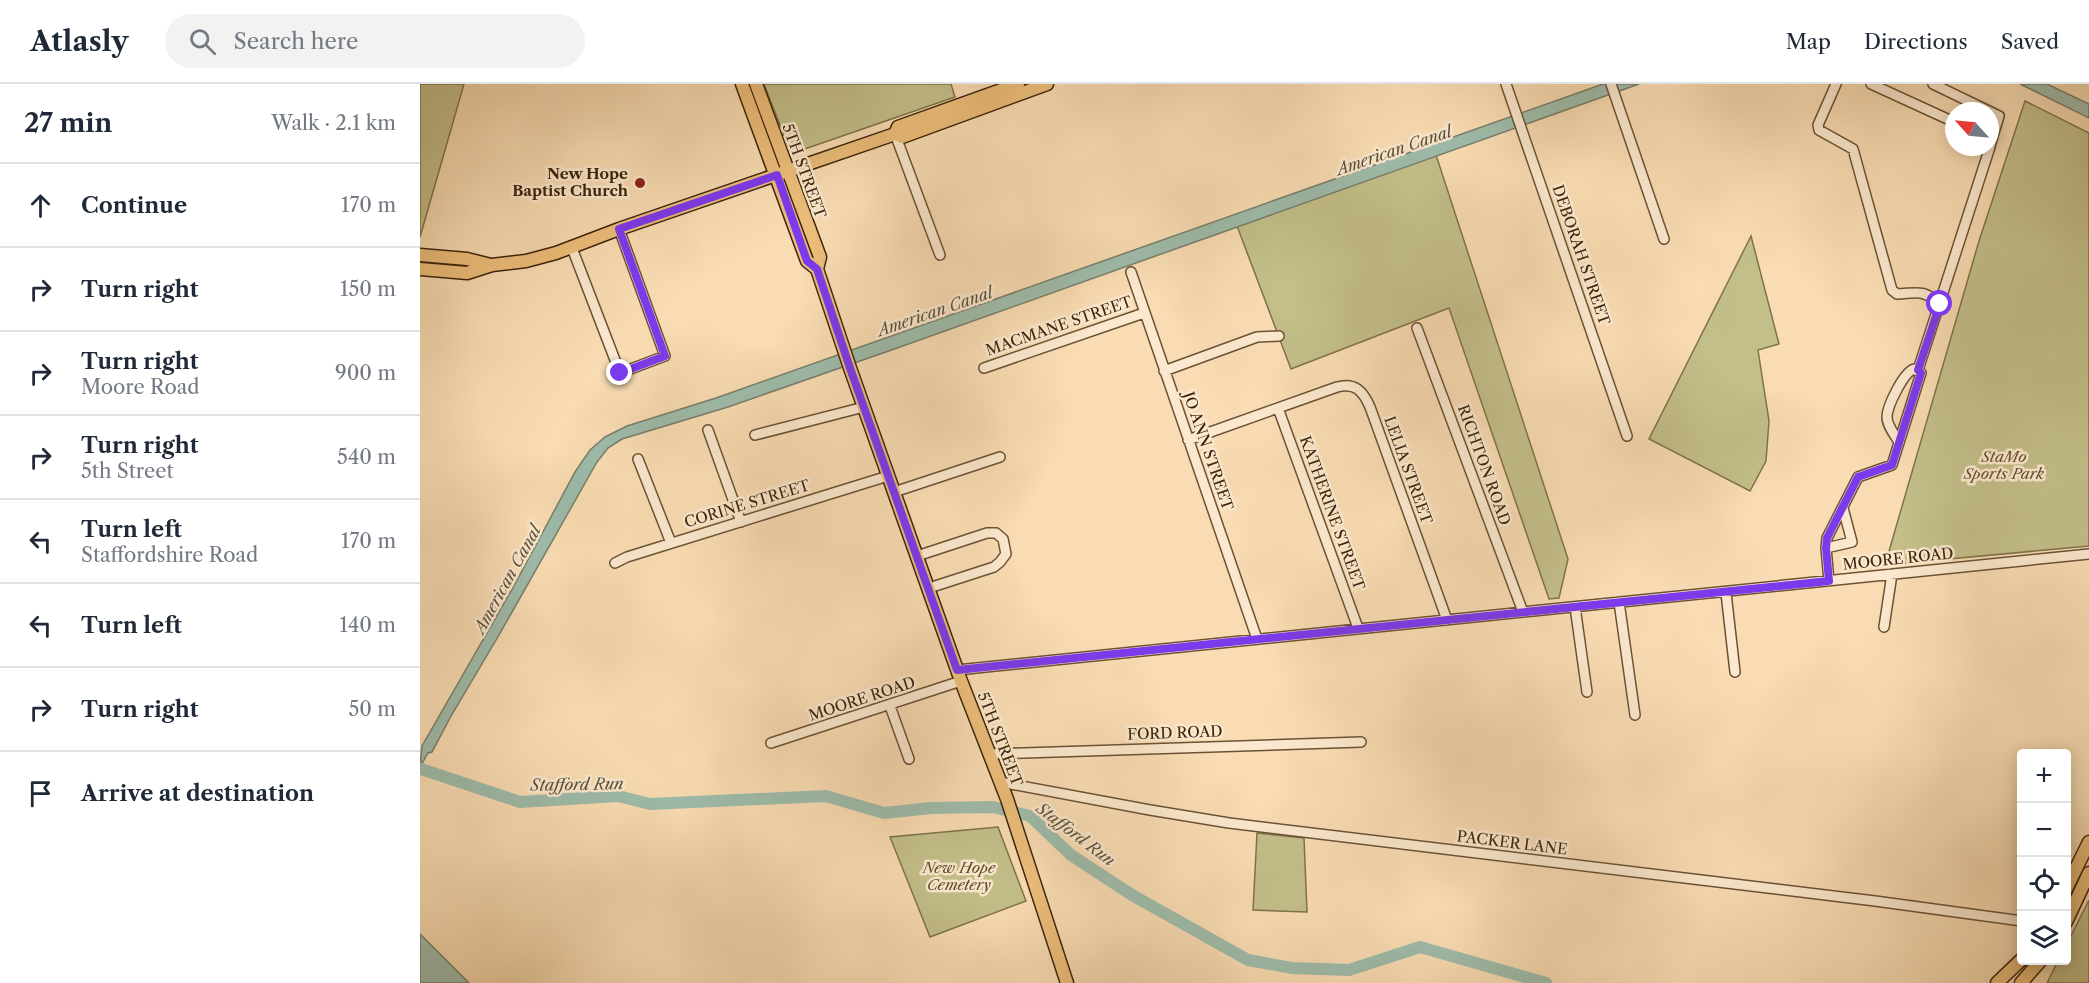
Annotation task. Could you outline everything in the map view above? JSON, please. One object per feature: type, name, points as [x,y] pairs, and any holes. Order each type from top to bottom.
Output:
[{"type":"main road","name":"5TH STREET","points":[[742,84],[757,105],[783,173],[807,221],[819,257],[817,269],[843,348],[959,676],[1007,799],[1067,983]]},
{"type":"main road","name":"5TH STREET","points":[[756,84],[757,105]]},
{"type":"main road","points":[[420,269],[467,273],[492,265],[526,261],[572,248],[619,229],[895,134],[902,137],[1018,84]]},
{"type":"main road","points":[[1003,92],[1047,84]]},
{"type":"main road","name":"5TH STREET","points":[[783,173],[796,229],[807,261],[817,269]]},
{"type":"main road","points":[[796,229],[807,221]]},
{"type":"main road","points":[[420,255],[467,259],[492,265]]},
{"type":"main road","points":[[2071,883],[2085,861],[2089,842]]},
{"type":"main road","points":[[2071,913],[2089,873]]},
{"type":"main road","points":[[1997,983],[2017,964]]},
{"type":"main road","points":[[2021,983],[2037,965]]},
{"type":"street","name":"DEBORAH STREET","points":[[1506,84],[1627,436]]},
{"type":"street","points":[[1611,84],[1664,239]]},
{"type":"street","points":[[1836,84],[1818,125],[1820,130],[1853,149],[1892,290],[1897,294],[1929,294],[1940,304]]},
{"type":"street","points":[[1871,84],[1945,118]]},
{"type":"street","points":[[1933,84],[1970,102]]},
{"type":"street","points":[[895,134],[940,255]]},
{"type":"street","points":[[1829,581],[1827,538],[1858,477],[1892,465],[1921,373],[1918,370],[1987,156]]},
{"type":"street","points":[[572,248],[620,373],[665,356],[619,229]]},
{"type":"street","name":"JO ANN STREET","points":[[1131,272],[1257,639]]},
{"type":"street","name":"MACMANE STREET","points":[[984,368],[1144,313]]},
{"type":"street","name":"RICHTON ROAD","points":[[1417,328],[1523,612]]},
{"type":"street","points":[[1164,371],[1257,337],[1279,336]]},
{"type":"street","points":[[1899,442],[1888,423],[1888,411],[1907,372],[1918,370]]},
{"type":"street","name":"LELIA STREET","points":[[1188,440],[1344,385],[1357,387],[1364,394],[1447,620]]},
{"type":"street","points":[[755,435],[864,407]]},
{"type":"street","name":"KATHERINE STREET","points":[[1278,408],[1358,628]]},
{"type":"street","points":[[708,430],[741,522]]},
{"type":"street","points":[[894,492],[1000,457]]},
{"type":"street","points":[[638,459],[671,543]]},
{"type":"street","name":"CORINE STREET","points":[[615,563],[627,557],[888,476]]},
{"type":"street","points":[[1826,548],[1852,542],[1843,508]]},
{"type":"street","points":[[917,556],[987,532],[996,533],[1003,539],[1006,554],[994,567],[929,588]]},
{"type":"street","name":"MOORE ROAD","points":[[771,743],[890,706],[959,676],[1358,628],[1726,593],[2089,554]]},
{"type":"street","points":[[1884,627],[1892,574]]},
{"type":"street","points":[[1726,593],[1735,672]]},
{"type":"street","points":[[1619,602],[1635,715]]},
{"type":"street","points":[[1575,607],[1587,692]]},
{"type":"street","points":[[890,706],[909,759]]},
{"type":"street","name":"FORD ROAD","points":[[990,754],[1361,742]]},
{"type":"street","name":"PACKER LANE","points":[[1000,782],[1150,810],[1241,824],[2017,920]]},
{"type":"green space","points":[[420,84],[464,84],[420,237]]},
{"type":"green space","points":[[764,84],[951,84],[955,97],[799,151],[790,151]]},
{"type":"green space","name":"StaMo Sports Park","points":[[2025,101],[2089,133],[2089,546],[1885,565],[1979,241]]},
{"type":"green space","points":[[1436,155],[1568,559],[1559,598],[1549,599],[1449,308],[1291,369],[1237,226]]},
{"type":"green space","points":[[1751,236],[1779,344],[1758,350],[1769,421],[1766,461],[1750,491],[1649,439]]},
{"type":"green space","name":"New Hope Cemetery","points":[[998,827],[1026,901],[930,937],[890,837]]},
{"type":"green space","points":[[1257,833],[1304,838],[1307,912],[1253,910]]},
{"type":"green space","points":[[2089,900],[2089,983],[2047,983],[2056,965],[2071,965],[2071,936]]},
{"type":"shaded area","name":"American Canal","points":[[1603,84],[1639,84],[883,353],[728,407],[622,439],[608,448],[597,462],[432,752],[428,753],[420,767],[422,746],[515,584],[575,472],[590,450],[605,437],[627,426],[716,398]]},
{"type":"shaded area","points":[[2020,84],[2047,84],[2089,104],[2089,118]]},
{"type":"shaded area","points":[[420,934],[469,983],[420,983]]},
{"type":"waterway","name":"Stafford Run","points":[[421,769],[520,802],[618,796],[650,804],[826,796],[884,813],[931,808],[993,807],[1030,816],[1071,855],[1132,895],[1248,960],[1292,968],[1349,970],[1420,947],[1546,983]]},
{"type":"place","name":"New Hope Baptist Church","points":[[640,183]]},
{"type":"route","points":[[620,373],[665,356],[619,229],[777,175],[807,261],[817,269],[957,670],[1829,581],[1827,538],[1858,477],[1892,465],[1921,373],[1918,370],[1940,304]]}]
